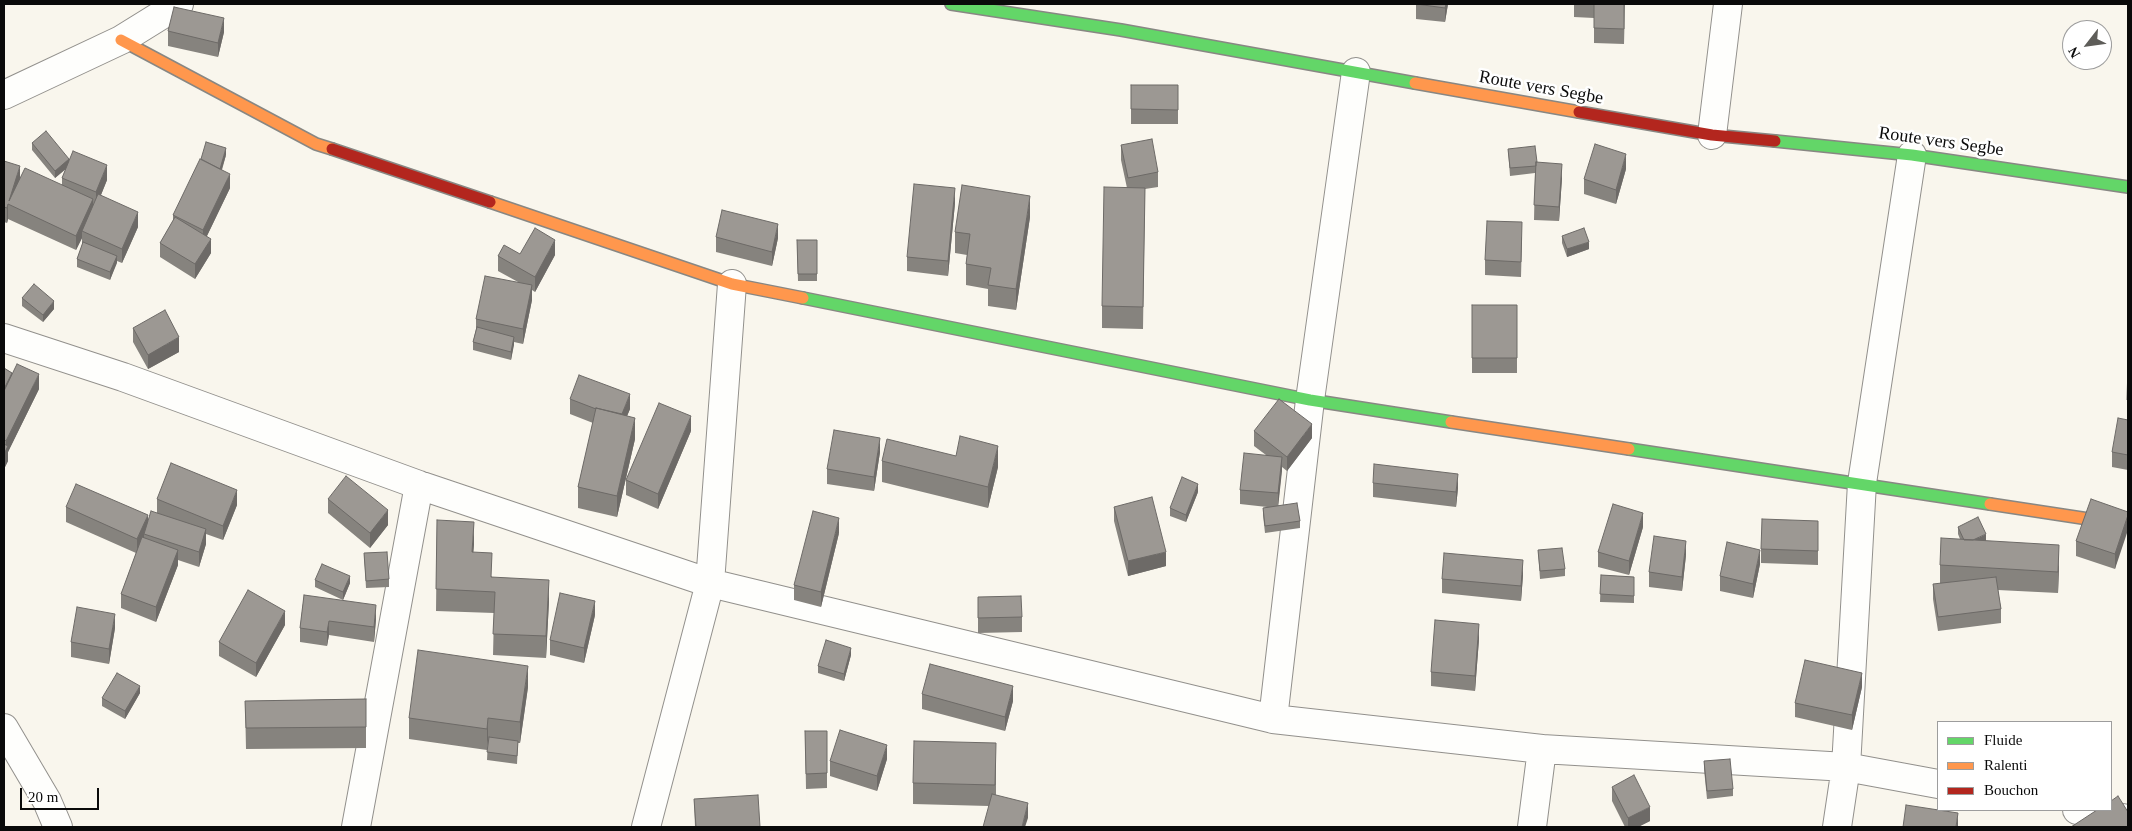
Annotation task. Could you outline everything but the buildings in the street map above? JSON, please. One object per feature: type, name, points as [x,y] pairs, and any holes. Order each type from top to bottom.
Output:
[{"type":"street","points":[[4,95],[121,40],[180,4]]},
{"type":"street","name":"Route vers Segbe","points":[[951,4],[1121,30],[1489,97],[1712,135],[1912,155],[2128,187]]},
{"type":"street","points":[[1712,135],[1728,4]]},
{"type":"street","points":[[121,40],[316,144],[732,284],[1310,400],[2128,524]]},
{"type":"street","points":[[1273,720],[1310,400],[1356,72]]},
{"type":"street","points":[[1837,827],[1846,766],[1862,483],[1912,155]]},
{"type":"street","points":[[646,827],[710,583],[732,284]]},
{"type":"street","points":[[4,338],[123,377],[419,485],[710,583],[1273,720],[1542,749],[1846,766],[1937,784]]},
{"type":"street","points":[[356,827],[419,485]]},
{"type":"street","points":[[4,728],[46,801],[58,827]]},
{"type":"street","points":[[1532,827],[1542,749]]},
{"type":"street","points":[[2083,811],[2128,819]]},
{"type":"traffic: fast","points":[[951,4],[1121,30],[1415,83]]},
{"type":"traffic: fast","points":[[1775,141],[1912,155],[2128,187]]},
{"type":"traffic: fast","points":[[803,298],[1310,400],[1451,422]]},
{"type":"traffic: fast","points":[[1629,449],[1990,504]]},
{"type":"traffic: slow","points":[[121,40],[316,144],[332,149]]},
{"type":"traffic: slow","points":[[1415,83],[1579,112]]},
{"type":"traffic: slow","points":[[490,202],[732,284],[803,298]]},
{"type":"traffic: slow","points":[[1451,422],[1629,449]]},
{"type":"traffic: slow","points":[[1990,504],[2128,525]]},
{"type":"traffic: jam","points":[[1579,112],[1712,135],[1775,141]]},
{"type":"traffic: jam","points":[[332,149],[490,202]]}]
